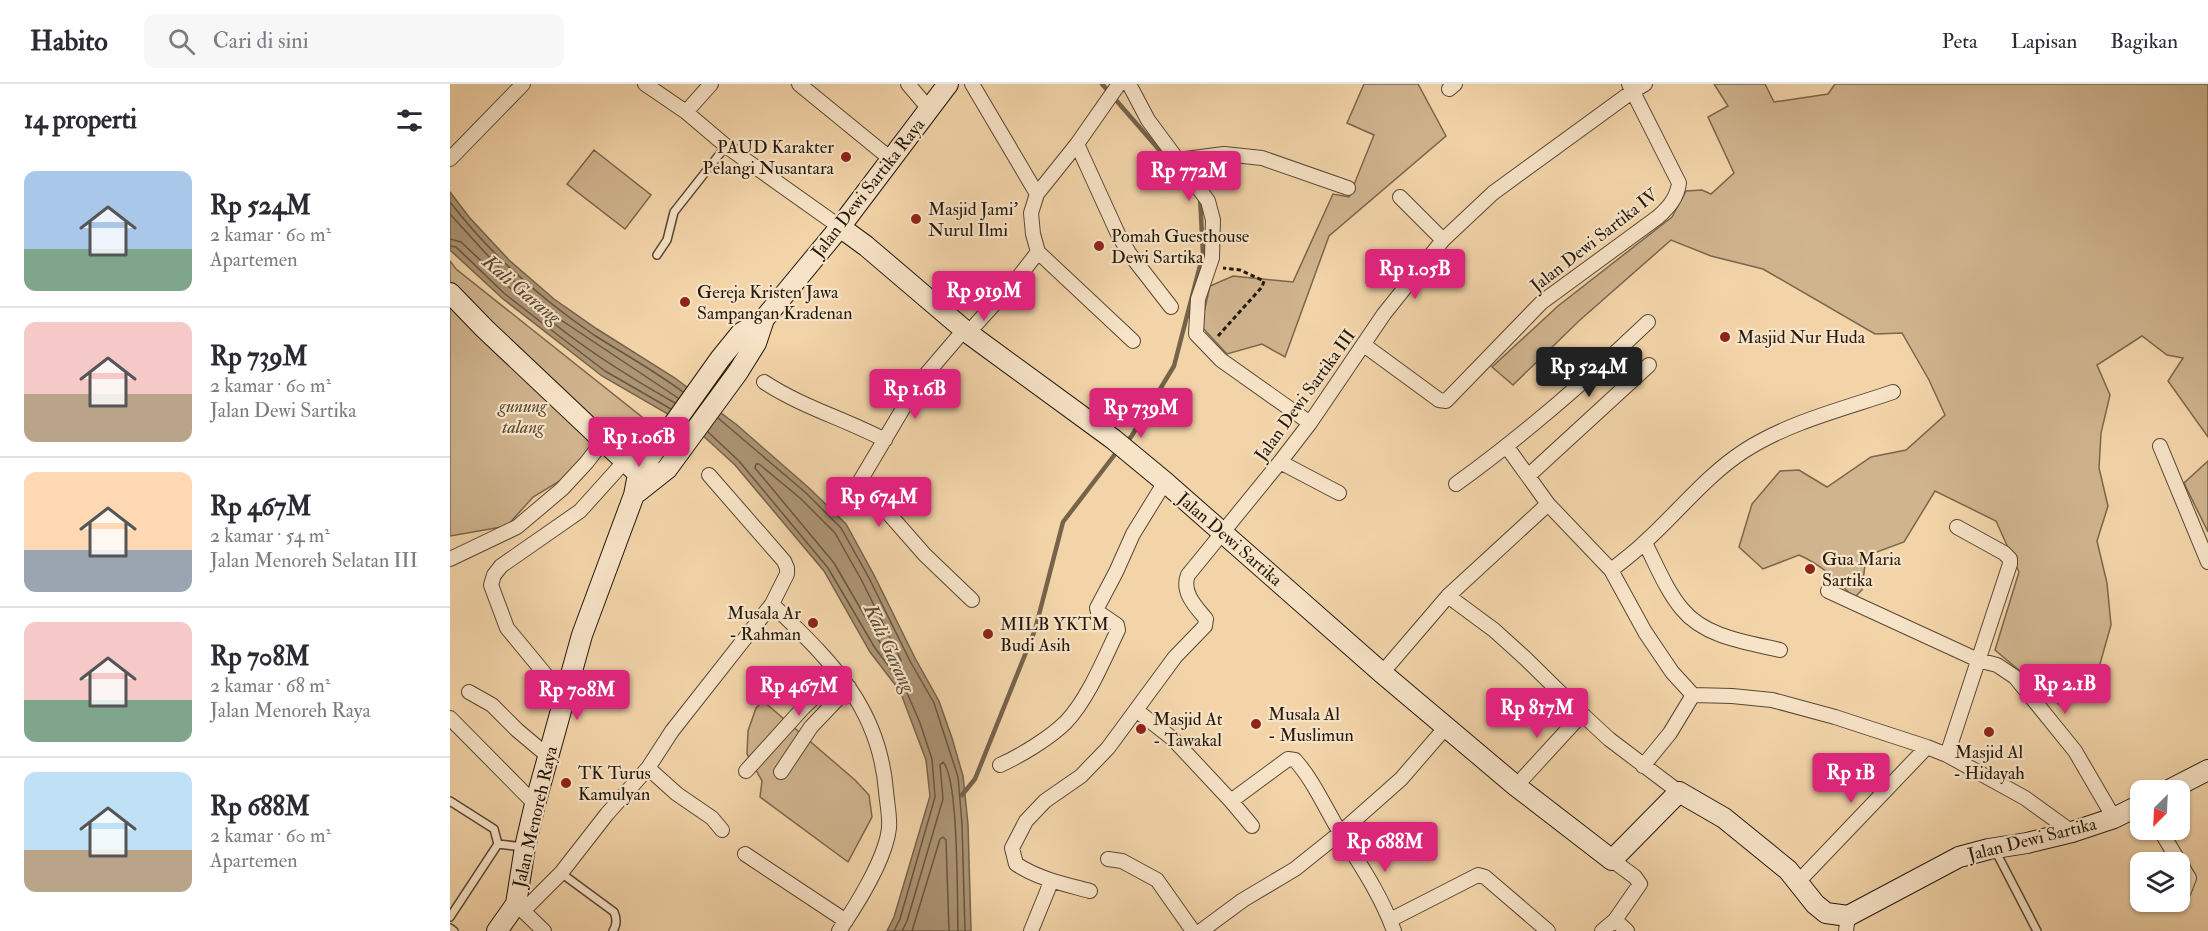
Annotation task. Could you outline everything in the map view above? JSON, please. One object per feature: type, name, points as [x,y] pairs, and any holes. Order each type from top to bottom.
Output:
[{"type":"street","points":[[450,159],[523,84]]},
{"type":"street","points":[[645,84],[686,112],[726,146],[840,227]]},
{"type":"street","points":[[686,112],[711,84]]},
{"type":"street","points":[[799,84],[892,160]]},
{"type":"street","points":[[908,84],[930,110]]},
{"type":"street","name":"Jalan Dewi Sartika Raya","points":[[639,474],[720,359],[741,333],[764,319],[840,227],[948,84]]},
{"type":"street","points":[[972,84],[1037,194]]},
{"type":"street","points":[[1129,84],[1148,120],[1208,201],[1213,230],[1212,258],[1198,299],[1196,334],[1221,360],[1310,423]]},
{"type":"street","name":"Jalan Dewi Sartika III","points":[[1136,710],[1175,657],[1205,626],[1206,619],[1193,603],[1185,580],[1310,423],[1407,283],[1443,240],[1493,193],[1631,87],[1646,84]]},
{"type":"street","points":[[1116,87],[1077,144],[1037,194],[1031,213],[1038,252],[1133,341]]},
{"type":"street","name":"Jalan Dewi Sartika IV","points":[[1364,345],[1439,400],[1446,401],[1542,302],[1658,217],[1671,204],[1678,193],[1680,183],[1631,87]]},
{"type":"street","points":[[1077,144],[1118,234],[1129,253],[1171,307]]},
{"type":"street","points":[[1178,160],[1224,154],[1262,158],[1348,188]]},
{"type":"street","points":[[1400,197],[1443,240]]},
{"type":"street","name":"Jalan Dewi Sartika","points":[[840,227],[966,331],[1113,439],[1223,532],[1382,673],[1516,786],[1635,877],[1640,884],[1615,920]]},
{"type":"street","points":[[972,600],[925,555],[860,483],[917,385],[1017,279],[1038,252]]},
{"type":"street","points":[[450,293],[639,474],[580,511],[501,566],[494,575],[491,585],[507,628],[564,697]]},
{"type":"street","name":"Jalan Dewi Sartika Raya","points":[[667,469],[738,372],[756,343],[764,319]]},
{"type":"street","points":[[1456,484],[1507,447],[1594,374],[1648,322]]},
{"type":"street","points":[[1528,476],[1649,366]]},
{"type":"street","points":[[764,381],[799,403],[885,440]]},
{"type":"street","points":[[1611,570],[1645,543],[1717,472],[1743,451],[1791,427],[1893,392]]},
{"type":"street","points":[[450,559],[516,526],[562,489],[603,441]]},
{"type":"street","points":[[2160,446],[2208,562]]},
{"type":"street","points":[[1507,447],[1548,504],[1611,570],[1645,632],[1672,672],[1693,695],[1773,700],[1835,717],[1927,747],[1947,755],[2025,798],[2072,832]]},
{"type":"street","points":[[1280,462],[1339,493]]},
{"type":"street","name":"Jalan Menoreh Raya","points":[[497,931],[520,907],[525,847],[564,697],[582,635],[639,474],[667,469]]},
{"type":"street","points":[[544,931],[520,907],[561,873],[615,805],[648,768],[672,730],[772,604],[787,574],[784,561],[709,474]]},
{"type":"street","points":[[1000,765],[1020,756],[1065,723],[1083,699],[1118,630],[1117,625],[1098,612],[1097,608],[1133,534],[1165,482]]},
{"type":"street","points":[[1382,673],[1448,596],[1548,504]]},
{"type":"street","points":[[1947,755],[2010,564],[2010,559],[2004,553],[1957,527]]},
{"type":"street","points":[[1645,543],[1673,596],[1683,610],[1697,623],[1712,632],[1739,641],[1779,650]]},
{"type":"street","points":[[1828,591],[1978,660],[1997,665],[2015,677],[2075,751],[2114,818]]},
{"type":"street","points":[[1448,596],[1494,630],[1526,658],[1582,714],[1643,766],[1679,792],[1612,860]]},
{"type":"street","points":[[745,854],[842,926],[877,863],[889,827],[880,750],[858,699],[814,645],[772,604]]},
{"type":"street","points":[[746,771],[802,708],[838,674]]},
{"type":"street","points":[[781,771],[811,727],[849,687]]},
{"type":"street","points":[[469,692],[492,705],[548,756]]},
{"type":"street","points":[[1643,766],[1670,733],[1693,695]]},
{"type":"street","points":[[1090,891],[1051,882],[1016,864],[1012,848],[1026,821],[1045,801],[1081,776],[1108,748],[1136,710],[1173,739],[1252,826]]},
{"type":"street","points":[[1516,786],[1582,714]]},
{"type":"street","points":[[450,718],[535,804]]},
{"type":"street","points":[[1201,931],[1243,900],[1295,869],[1341,833],[1401,779],[1446,727]]},
{"type":"street","points":[[1798,882],[1927,747]]},
{"type":"street","points":[[1231,801],[1292,758],[1317,791],[1380,896],[1392,925],[1478,875],[1485,877],[1548,931]]},
{"type":"street","points":[[648,768],[677,794],[712,818],[722,830]]},
{"type":"street","points":[[2188,780],[2208,770]]},
{"type":"street","name":"Jalan Dewi Sartika","points":[[1679,792],[1724,818],[1788,870],[1815,904],[1826,913],[1847,924],[1884,899],[1959,857],[2072,832],[2114,818],[2130,810]]},
{"type":"street","points":[[1108,859],[1122,861],[1157,880],[1193,931]]},
{"type":"street","points":[[1031,931],[1051,882]]},
{"type":"street","points":[[1602,931],[1615,920],[1628,931]]},
{"type":"lane","points":[[657,255],[667,240],[674,212],[726,146]]},
{"type":"lane","points":[[450,801],[494,829],[498,844],[450,917]]},
{"type":"lane","points":[[498,844],[525,847]]},
{"type":"lane","points":[[1994,848],[2037,931]]},
{"type":"lane","points":[[561,873],[614,912],[616,918],[613,931]]},
{"type":"lane","points":[[450,928],[454,931]]},
{"type":"path","points":[[1209,267],[1240,270],[1263,279],[1264,282],[1209,347]]},
{"type":"green space","points":[[1364,84],[1418,84],[1446,136],[1329,236],[1285,357],[1262,344],[1227,354],[1201,326],[1210,286],[1233,276],[1293,282],[1333,194],[1349,197],[1374,135],[1347,123]]},
{"type":"green space","points":[[1714,84],[1765,84],[1774,102],[1828,94],[1835,84],[2208,84],[2208,437],[2168,381],[2183,358],[2167,355],[2142,336],[2097,365],[2110,395],[2101,433],[2099,468],[2108,506],[2097,541],[2107,583],[2111,625],[2098,671],[2061,706],[1995,650],[2019,572],[1996,521],[1935,491],[1904,542],[1866,556],[1862,590],[1854,598],[1815,563],[1799,555],[1763,569],[1739,547],[1752,504],[1780,471],[1799,470],[1827,487],[1871,457],[1906,450],[1945,415],[1929,380],[1902,333],[1875,334],[1763,269],[1711,256],[1671,240],[1580,320],[1513,385],[1492,367],[1558,306],[1672,217],[1686,191],[1702,190],[1711,194],[1734,173],[1708,117],[1728,106]]},
{"type":"green space","points":[[594,150],[651,195],[625,229],[567,184]]},
{"type":"green space","name":"gunung talang","points":[[450,261],[456,269],[652,425],[533,497],[507,526],[450,536]]},
{"type":"green space","points":[[2208,461],[2208,532],[2184,483]]},
{"type":"green space","points":[[763,701],[855,780],[869,795],[872,817],[848,862],[760,797],[762,781],[747,754],[748,731],[756,708]]},
{"type":"water","name":"Kali Garang","points":[[450,192],[469,217],[509,260],[554,299],[675,378],[737,425],[846,524],[939,701],[952,738],[963,776],[968,824],[971,931],[887,931],[894,917],[930,796],[926,760],[900,691],[870,652],[824,571],[735,465],[699,432],[602,376],[502,298],[450,250]]},
{"type":"waterway","points":[[1102,84],[1175,168]]},
{"type":"waterway","points":[[1124,443],[1131,437],[1174,366],[1203,254],[1200,197]]},
{"type":"waterway","points":[[962,795],[975,779],[1035,630],[1063,522],[1119,449]]},
{"type":"place","name":"PAUD Karakter Pelangi Nusantara","points":[[846,157]]},
{"type":"place","name":"Masjid Jami' Nurul Ilmi","points":[[916,219]]},
{"type":"place","name":"Pomah Guesthouse Dewi Sartika","points":[[1099,246]]},
{"type":"place","name":"Gereja Kristen Jawa Sampangan Kradenan","points":[[685,302]]},
{"type":"place","name":"Masjid Nur Huda","points":[[1725,337]]},
{"type":"place","name":"Gua Maria Sartika","points":[[1810,569]]},
{"type":"place","name":"Musala Ar - Rahman","points":[[813,623]]},
{"type":"place","name":"MILB YKTM Budi Asih","points":[[988,634]]},
{"type":"place","name":"Musala Al - Muslimun","points":[[1256,724]]},
{"type":"place","name":"Masjid At - Tawakal","points":[[1141,729]]},
{"type":"place","name":"Masjid Al - Hidayah","points":[[1989,732]]},
{"type":"place","name":"TK Turus Kamulyan","points":[[566,783]]}]
